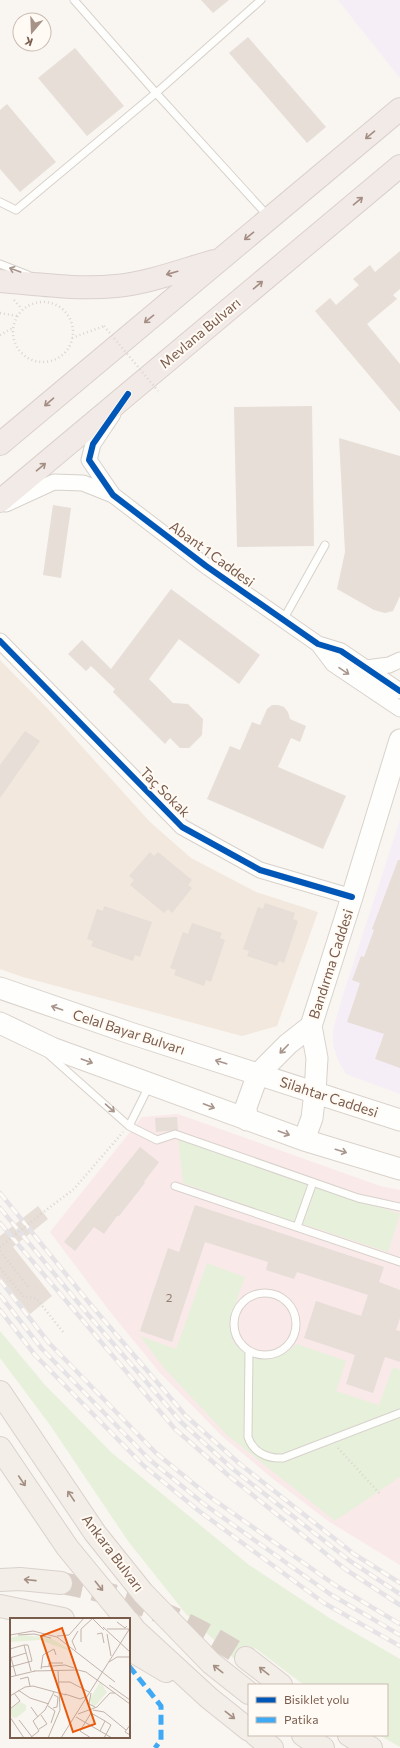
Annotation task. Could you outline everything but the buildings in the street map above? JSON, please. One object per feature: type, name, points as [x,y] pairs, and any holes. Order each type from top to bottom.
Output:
[{"type":"highway","points":[[0,444],[60,392],[271,219],[400,109]]},
{"type":"highway","name":"Mevlana Bulvarı","points":[[0,501],[400,166]]},
{"type":"highway","points":[[0,281],[90,288],[117,286],[142,282],[222,258]]},
{"type":"main road","name":"Bandırma Caddesi","points":[[304,1140],[312,1118],[315,1092],[317,1058],[311,1026],[400,740]]},
{"type":"main road","name":"Celal Bayar Bulvarı","points":[[0,988],[130,1033],[258,1074]]},
{"type":"main road","points":[[0,1023],[52,1048],[247,1120],[304,1140],[400,1169]]},
{"type":"main road","name":"Bandırma Caddesi","points":[[247,1120],[246,1108],[258,1074],[288,1044],[311,1026]]},
{"type":"main road","name":"Silahtar Caddesi","points":[[258,1074],[400,1120]]},
{"type":"main road","name":"Ankara Bulvarı","points":[[0,1392],[95,1533],[143,1593],[211,1663],[248,1692]]},
{"type":"main road","points":[[0,1448],[67,1547],[125,1618]]},
{"type":"main road","points":[[0,1580],[20,1579],[61,1583]]},
{"type":"main road","points":[[0,1606],[57,1618]]},
{"type":"main road","points":[[130,1623],[209,1698],[248,1729]]},
{"type":"main road","points":[[130,1650],[209,1698]]},
{"type":"main road","points":[[246,1658],[280,1684]]},
{"type":"main road","points":[[257,1736],[272,1748]]},
{"type":"main road","points":[[305,1736],[323,1748]]},
{"type":"main road","points":[[351,1736],[371,1748]]},
{"type":"street","name":"Abant 1 Caddesi","points":[[113,495],[89,460],[93,444],[128,394]]},
{"type":"street","name":"Abant 1 Caddesi","points":[[0,507],[54,482],[83,484],[113,495],[206,566],[318,644],[341,651],[400,691]]},
{"type":"street","name":"Taç Sokak","points":[[0,642],[182,827],[260,870],[352,898]]},
{"type":"street","name":"Abant 1 Caddesi","points":[[318,644],[333,664],[400,709]]},
{"type":"street","points":[[366,668],[389,665],[400,660]]},
{"type":"lane","points":[[74,0],[156,93],[271,219]]},
{"type":"lane","points":[[0,202],[16,210],[156,93],[261,0]]},
{"type":"lane","points":[[0,264],[56,285]]},
{"type":"lane","points":[[283,620],[325,545]]},
{"type":"lane","points":[[28,1036],[129,1126],[157,1140],[175,1134],[358,1198],[400,1207]]},
{"type":"lane","points":[[129,1126],[150,1084]]},
{"type":"lane","points":[[297,1227],[313,1182]]},
{"type":"lane","points":[[175,1186],[400,1262]]},
{"type":"lane","points":[[255,1294],[275,1294],[291,1307],[295,1316],[296,1327],[293,1337],[279,1352],[269,1355],[249,1351],[241,1344],[235,1335],[233,1325],[234,1315],[239,1306],[246,1299],[255,1294]]},
{"type":"lane","points":[[249,1351],[248,1437],[251,1445],[263,1455],[275,1459],[283,1458],[400,1413]]},
{"type":"path","points":[[46,302],[55,304],[64,310],[70,318],[72,338],[68,347],[62,355],[53,360],[43,362],[33,360],[24,355],[17,348],[13,338],[13,328],[17,316],[29,304],[46,302]]},
{"type":"path","points":[[0,313],[17,316]]},
{"type":"path","points":[[72,338],[104,326],[158,391]]},
{"type":"path","points":[[0,335],[13,328]]},
{"type":"path","points":[[0,1247],[74,1189],[129,1126]]},
{"type":"path","points":[[0,1251],[29,1288]]},
{"type":"path","points":[[0,1268],[24,1297],[36,1298],[63,1332]]},
{"type":"path","points":[[331,1440],[381,1495]]},
{"type":"shaded area","points":[[338,0],[400,0],[400,78]]},
{"type":"shaded area","points":[[0,660],[48,709],[150,822],[191,858],[256,892],[318,912],[277,1026],[242,1036],[23,977],[0,969]]},
{"type":"shaded area","points":[[400,820],[400,1094],[346,1074],[338,1060],[333,1045],[333,1030]]},
{"type":"shaded area","points":[[178,1114],[380,1186],[400,1190],[400,1565],[328,1521],[272,1478],[223,1437],[160,1373],[111,1313],[50,1232],[142,1117]]},
{"type":"green space","points":[[178,1137],[310,1184],[296,1223],[183,1183]]},
{"type":"green space","points":[[316,1186],[400,1214],[388,1252],[303,1224]]},
{"type":"green space","points":[[207,1263],[245,1277],[229,1322],[234,1343],[250,1356],[266,1359],[284,1354],[297,1344],[346,1361],[336,1391],[379,1405],[393,1367],[400,1370],[400,1477],[335,1521],[227,1435],[164,1368],[140,1336],[176,1349]]},
{"type":"green space","points":[[0,1331],[45,1385],[112,1453],[249,1565],[331,1619],[400,1659],[400,1747],[381,1736],[388,1736],[388,1684],[303,1684],[255,1648],[241,1665],[186,1614],[128,1541],[50,1425],[0,1358]]},
{"type":"tunnel","points":[[61,1583],[110,1594],[157,1611],[202,1632],[246,1658]]},
{"type":"railway","points":[[0,1193],[91,1305],[186,1416],[240,1464],[354,1554],[400,1583]]},
{"type":"railway","points":[[0,1208],[85,1311],[181,1422],[234,1470],[350,1561],[400,1594]]},
{"type":"railway","points":[[0,1223],[175,1429],[229,1476],[345,1569],[400,1605]]},
{"type":"railway","points":[[0,1280],[49,1343],[156,1453],[210,1497],[335,1585],[400,1624]]},
{"type":"railway","points":[[0,1295],[42,1349],[150,1460],[204,1504],[330,1594],[400,1635]]},
{"type":"railway","points":[[0,1310],[35,1355],[144,1466],[199,1511],[324,1603],[400,1646]]},
{"type":"marked path","points":[[130,1667],[161,1706],[161,1740],[155,1748]]},
{"type":"cycle path","points":[[128,394],[93,444],[89,460],[113,495],[206,566],[318,644],[341,651],[400,691]]},
{"type":"cycle path","points":[[0,641],[182,827],[260,870],[352,897]]}]
